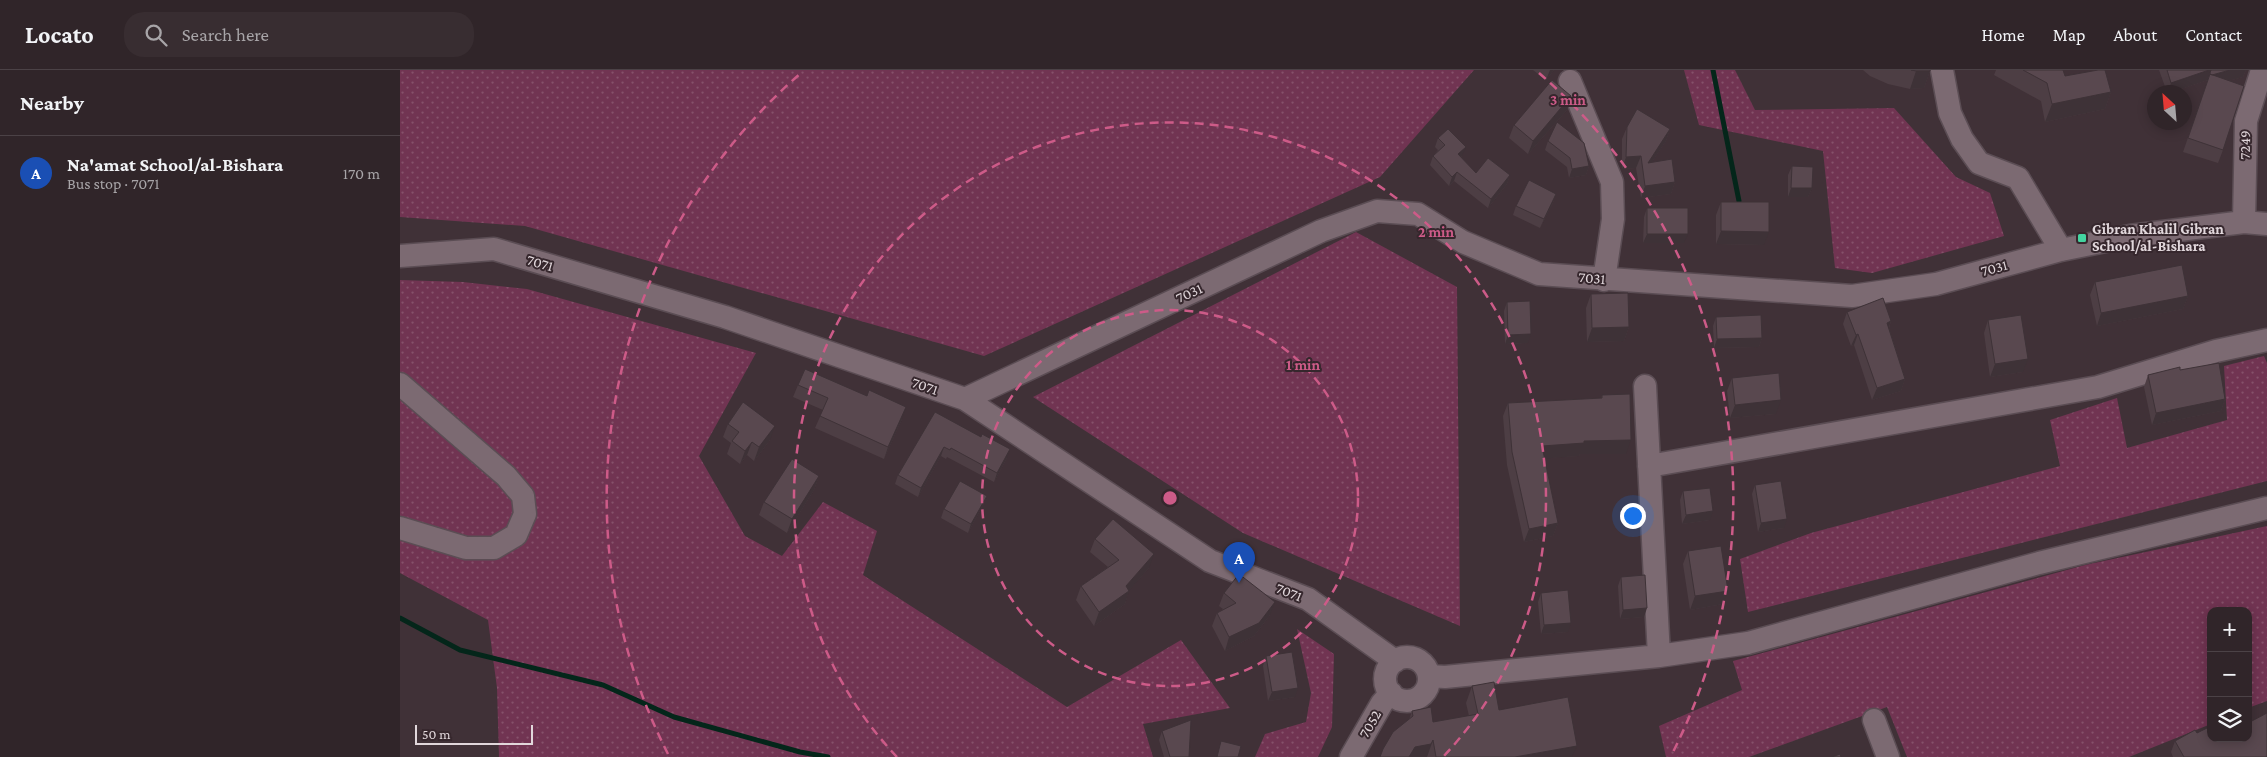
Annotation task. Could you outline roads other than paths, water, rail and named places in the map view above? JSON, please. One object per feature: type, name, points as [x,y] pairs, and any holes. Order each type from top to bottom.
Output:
[{"type":"street","points":[[1942,70],[1950,113],[1962,140],[1979,163],[2018,178],[2061,250]]},
{"type":"street","name":"7249","points":[[2244,222],[2246,120],[2262,70]]},
{"type":"street","points":[[1570,81],[1612,182],[1613,219],[1604,280]]},
{"type":"street","name":"7031","points":[[965,399],[1321,231],[1377,211],[1418,214],[1463,242],[1539,274],[1852,296],[1936,284],[2061,250],[2130,236],[2244,222],[2267,224]]},
{"type":"street","name":"7071","points":[[400,256],[494,249],[725,317],[965,399],[1210,560],[1308,600],[1395,661]]},
{"type":"street","points":[[1649,466],[2098,387],[2216,351],[2267,340]]},
{"type":"street","points":[[400,384],[506,476],[523,496],[525,514],[516,535],[494,548],[466,548],[400,528]]},
{"type":"street","points":[[1644,386],[1659,656]]},
{"type":"street","points":[[1429,676],[1445,677],[1659,656],[1748,643],[2039,563],[2267,508]]},
{"type":"street","points":[[1408,657],[1415,658],[1427,669],[1429,676],[1426,690],[1417,699],[1403,700],[1391,693],[1386,683],[1386,675],[1395,661],[1408,657]]},
{"type":"street","name":"7052","points":[[1351,757],[1382,703],[1391,693]]},
{"type":"street","points":[[1874,720],[1888,757]]},
{"type":"waterway","points":[[1713,70],[1739,201]]},
{"type":"waterway","points":[[400,618],[460,650],[603,685],[674,717],[800,752],[828,757]]},
{"type":"place","name":"Gibran Khalil Gibran School/al-Bishara","points":[[2082,238]]},
{"type":"place","name":"Na'amat School/al-Bishara","points":[[1239,583]]}]
